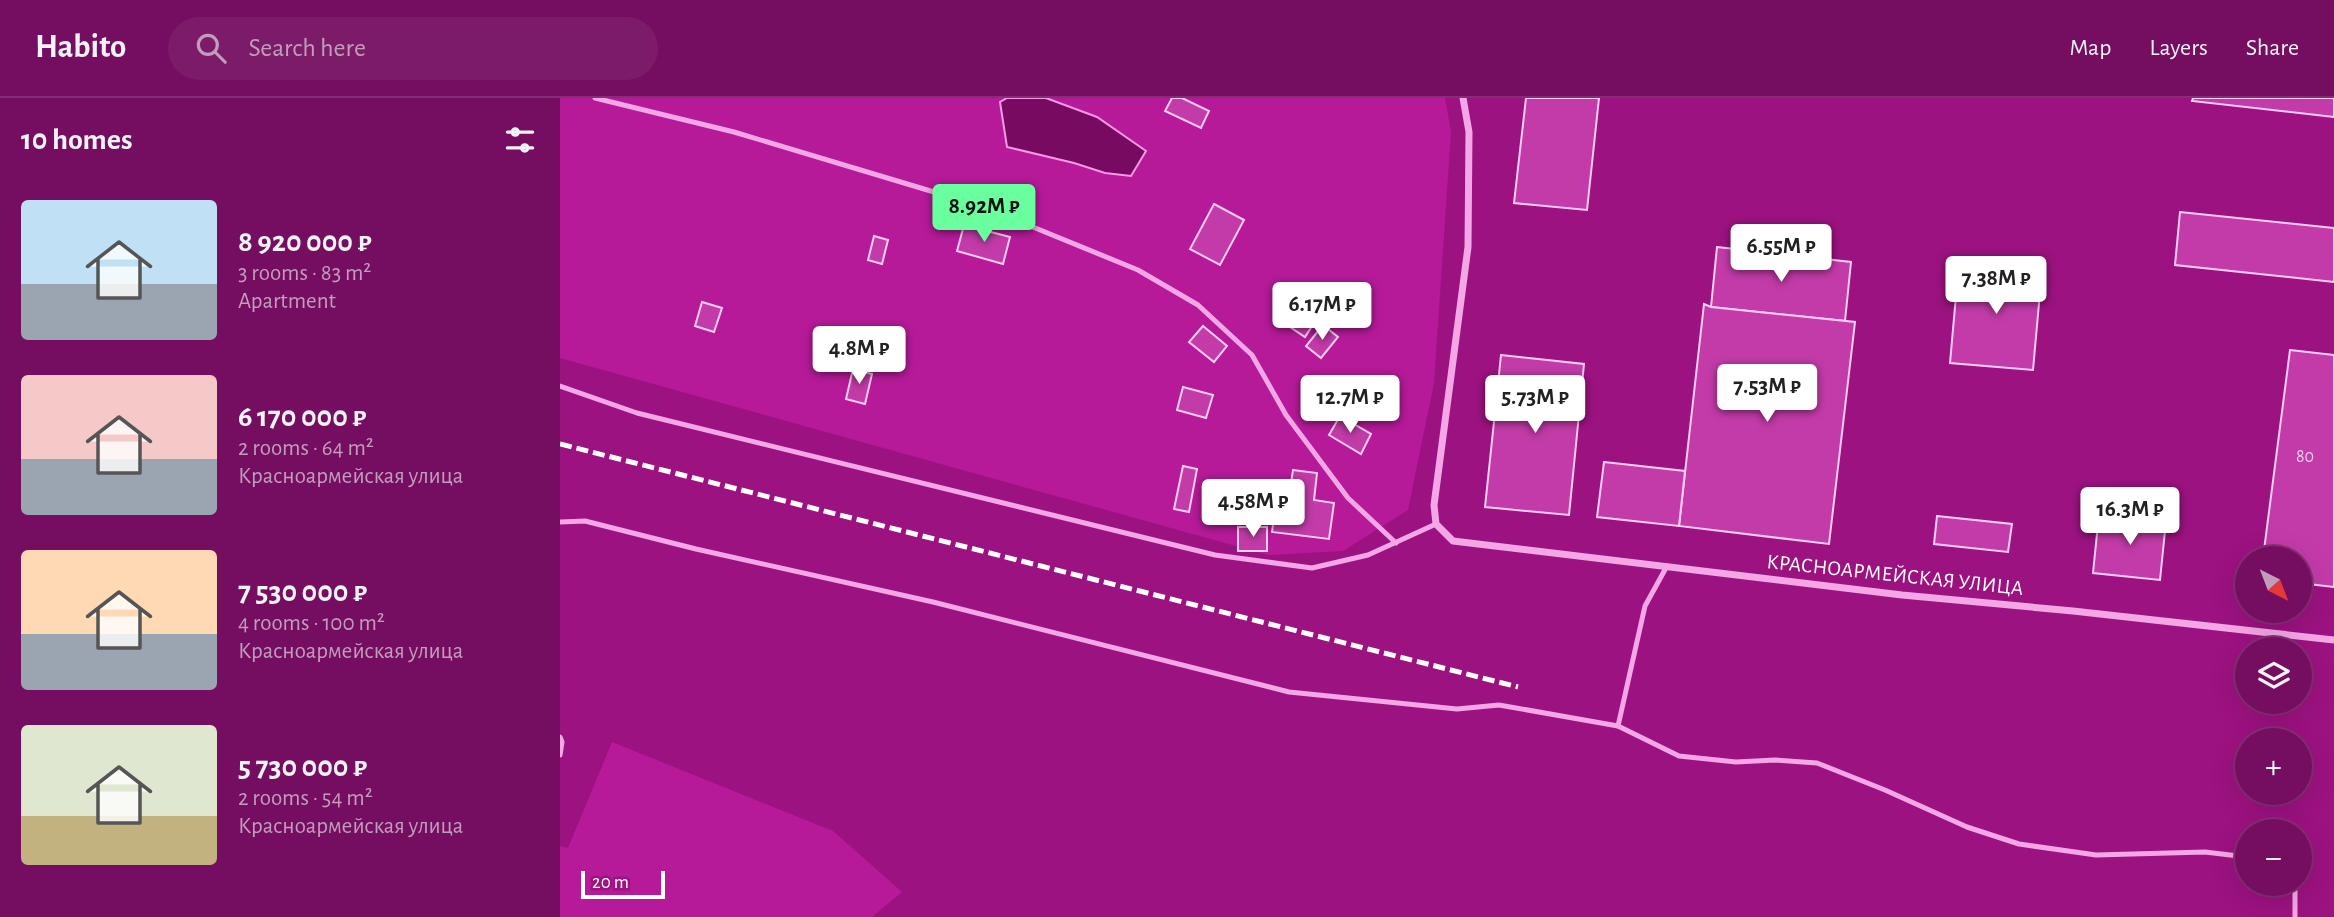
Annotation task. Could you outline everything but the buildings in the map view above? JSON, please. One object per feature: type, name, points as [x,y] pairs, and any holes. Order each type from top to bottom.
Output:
[{"type":"street","points":[[1436,524],[1434,505],[1468,247],[1469,132],[1463,98]]},
{"type":"street","name":"КРАСНОАРМЕЙСКАЯ УЛИЦА","points":[[1436,524],[1453,541],[1902,595],[2334,640]]},
{"type":"lane","points":[[595,98],[734,132],[984,207],[1138,270],[1198,305],[1252,355],[1286,415],[1348,498],[1396,543]]},
{"type":"lane","points":[[560,386],[637,413],[1215,555],[1312,568],[1368,555],[1436,524]]},
{"type":"lane","points":[[560,522],[585,521],[696,549],[933,602],[1289,692],[1443,708],[1499,705],[1618,726],[1679,756],[1735,762],[1775,760],[1817,763],[1967,827],[2019,844],[2096,855],[2205,852],[2235,856]]},
{"type":"lane","points":[[1618,726],[1644,606],[1667,566]]},
{"type":"lane","points":[[560,737],[560,755]]},
{"type":"lane","points":[[2295,896],[2295,917]]},
{"type":"shaded area","points":[[560,98],[1445,98],[1451,132],[1434,383],[1408,510],[1343,551],[1268,555],[560,358]]},
{"type":"shaded area","points":[[1007,98],[1046,98],[1097,117],[1146,151],[1131,176],[1105,173],[1007,147],[1000,102]]},
{"type":"shaded area","points":[[612,742],[833,831],[902,892],[872,917],[560,917],[560,846],[568,848]]},
{"type":"railway","points":[[560,444],[1518,687]]}]
